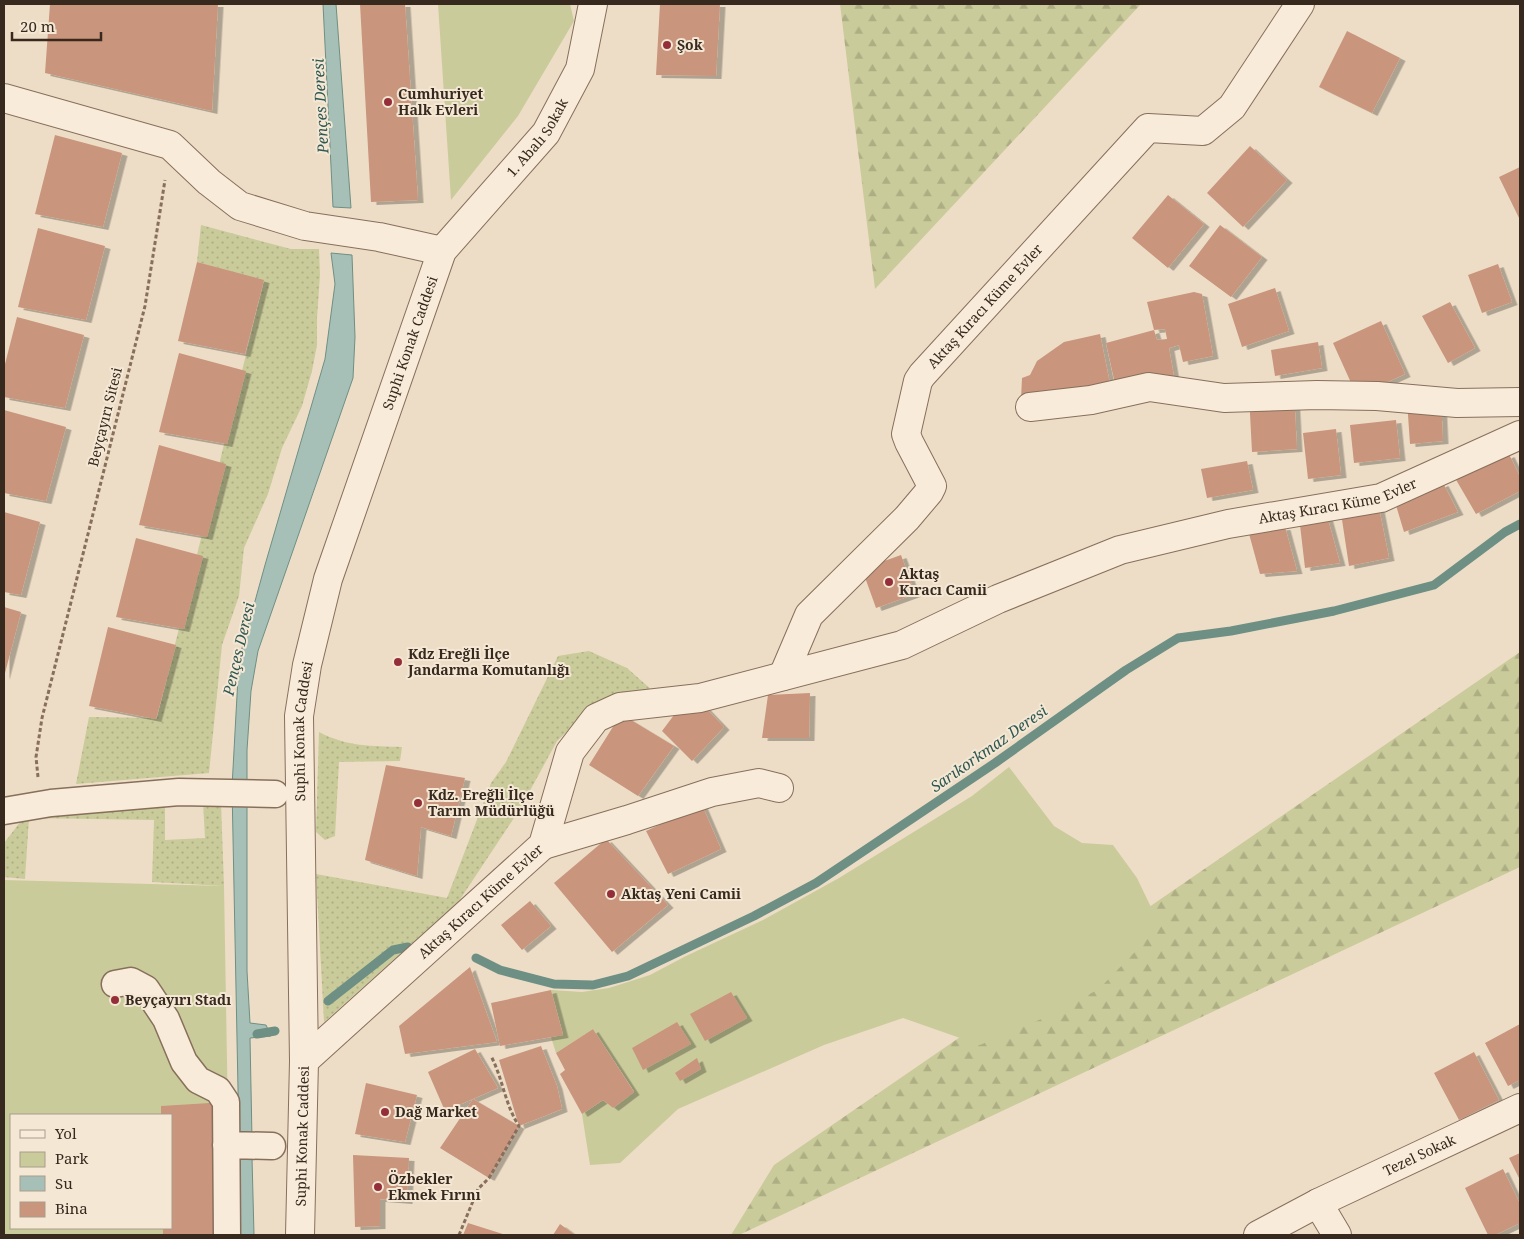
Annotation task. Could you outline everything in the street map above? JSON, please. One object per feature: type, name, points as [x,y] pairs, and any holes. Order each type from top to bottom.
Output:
[{"type":"street","name":"1. Abalı Sokak","points":[[442,251],[546,133],[580,69],[593,4]]},
{"type":"street","name":"Aktaş Kıracı Küme Evler","points":[[782,676],[809,615],[907,518],[932,486],[906,434],[918,381],[922,375],[1148,128],[1203,131],[1232,108],[1300,4]]},
{"type":"street","points":[[4,98],[170,145],[209,182],[240,206],[305,226],[442,251]]},
{"type":"street","name":"Suphi Konak Caddesi","points":[[300,1235],[304,1061],[299,716],[307,665],[328,578],[442,251]]},
{"type":"street","points":[[1030,407],[1091,400],[1148,387],[1224,398],[1377,396],[1456,403],[1520,402]]},
{"type":"street","name":"Aktaş Kıracı Küme Evler","points":[[304,1061],[543,845],[570,752],[596,718],[620,707],[700,698],[902,645],[998,599],[1120,550],[1228,524],[1381,498],[1520,435]]},
{"type":"street","points":[[543,845],[712,792],[759,783],[779,788]]},
{"type":"street","points":[[4,811],[42,804],[179,792],[275,794]]},
{"type":"street","points":[[115,984],[131,980],[146,989],[166,1018],[184,1062],[198,1080],[218,1090],[226,1102],[227,1235]]},
{"type":"street","name":"Tezel Sokak","points":[[1258,1235],[1318,1203],[1520,1108]]},
{"type":"street","points":[[226,1146],[272,1146]]},
{"type":"street","points":[[1318,1203],[1338,1235]]},
{"type":"path","name":"Beyçayırı Sitesi","points":[[42,804],[36,756],[48,691],[145,306],[170,145]]},
{"type":"path","points":[[459,1235],[478,1189],[489,1178],[519,1126],[511,1114],[497,1068],[491,1056]]},
{"type":"green space","points":[[438,4],[570,4],[574,21],[518,116],[451,200]]},
{"type":"green space","points":[[840,4],[1141,4],[875,289]]},
{"type":"green space","points":[[201,225],[291,249],[319,249],[320,275],[317,345],[312,371],[302,406],[282,448],[268,494],[244,548],[239,596],[222,645],[209,773],[76,784],[89,717],[157,718],[264,281],[197,262]]},
{"type":"green space","points":[[589,651],[627,668],[654,692],[577,722],[557,741],[520,809],[459,901],[324,1022],[316,874],[447,898],[491,783],[506,762],[558,656]]},
{"type":"green space","points":[[1520,652],[1520,867],[739,1235],[731,1235],[774,1165]]},
{"type":"green space","points":[[319,732],[350,743],[402,747],[400,761],[339,762],[335,836],[325,840],[316,832]]},
{"type":"green space","points":[[1009,767],[1054,826],[1082,843],[1113,845],[1137,878],[1160,926],[1099,989],[1053,1014],[980,1045],[903,1018],[824,1045],[678,1109],[620,1163],[590,1165],[582,1114],[603,1100],[613,1108],[634,1091],[593,1029],[556,1053],[551,1037],[563,1034],[551,990],[582,992],[609,988],[650,975],[763,920],[839,878],[972,796]]},
{"type":"green space","points":[[203,802],[221,803],[224,886],[152,882],[154,820],[29,818],[25,879],[4,877],[4,843],[21,821],[20,817],[165,805],[165,840],[205,838]]},
{"type":"green space","name":"Beyçayırı Stadı","points":[[4,880],[224,886],[230,1235],[4,1235]]},
{"type":"water","points":[[323,4],[336,4],[351,208],[333,207]]},
{"type":"water","points":[[331,253],[352,255],[355,337],[353,378],[258,651],[251,691],[247,750],[247,971],[250,1023],[266,1025],[271,1036],[250,1038],[252,1139],[239,1139],[232,787],[239,659],[325,359],[335,284]]},
{"type":"water","points":[[238,1156],[252,1158],[254,1235],[238,1235]]},
{"type":"building","points":[[50,4],[218,4],[212,111],[45,73]]},
{"type":"building","name":"Cumhuriyet Halk Evleri","points":[[360,4],[405,4],[418,200],[371,202]]},
{"type":"building","points":[[660,4],[720,4],[716,76],[656,75]]},
{"type":"building","points":[[1347,31],[1400,58],[1372,113],[1319,87]]},
{"type":"building","points":[[55,135],[122,153],[103,227],[35,214]]},
{"type":"building","points":[[1250,146],[1287,180],[1243,227],[1207,193]]},
{"type":"building","points":[[1520,167],[1520,220],[1499,177]]},
{"type":"building","points":[[1168,195],[1204,224],[1168,268],[1132,238]]},
{"type":"building","points":[[1220,225],[1262,257],[1231,297],[1189,266]]},
{"type":"building","points":[[38,228],[105,246],[86,320],[18,307]]},
{"type":"building","points":[[197,262],[264,280],[245,354],[178,341]]},
{"type":"building","points":[[1498,264],[1512,302],[1482,313],[1468,275]]},
{"type":"building","points":[[1275,288],[1289,331],[1242,347],[1228,304]]},
{"type":"building","points":[[1194,292],[1202,294],[1213,356],[1183,362],[1179,345],[1169,348],[1174,377],[1115,384],[1106,343],[1154,330],[1147,302]],"holes":[[[1165,329],[1167,339],[1157,340],[1154,330]]]},
{"type":"building","points":[[1450,302],[1475,348],[1448,363],[1422,316]]},
{"type":"building","points":[[17,317],[84,335],[65,408],[4,397],[4,368]]},
{"type":"building","points":[[1381,321],[1405,374],[1357,396],[1333,343]]},
{"type":"building","points":[[1100,334],[1111,389],[1021,399],[1022,378],[1030,375],[1037,361],[1064,342]]},
{"type":"building","points":[[1318,342],[1322,368],[1275,376],[1271,350]]},
{"type":"building","points":[[179,353],[246,371],[227,444],[159,432]]},
{"type":"building","points":[[1294,393],[1297,449],[1252,452],[1249,395]]},
{"type":"building","points":[[1441,399],[1443,441],[1410,444],[1407,401]]},
{"type":"building","points":[[4,410],[66,427],[46,501],[4,493]]},
{"type":"building","points":[[1396,420],[1400,458],[1354,463],[1350,425]]},
{"type":"building","points":[[1336,429],[1341,475],[1308,479],[1303,433]]},
{"type":"building","points":[[159,445],[226,464],[207,537],[139,525]]},
{"type":"building","points":[[1509,454],[1520,477],[1520,491],[1476,514],[1455,478]]},
{"type":"building","points":[[1247,461],[1253,490],[1207,498],[1201,469]]},
{"type":"building","points":[[1443,483],[1458,512],[1404,532],[1395,502]]},
{"type":"building","points":[[1379,508],[1389,558],[1349,566],[1341,513]]},
{"type":"building","points":[[4,512],[40,522],[21,595],[4,592]]},
{"type":"building","points":[[1327,516],[1340,563],[1305,568],[1300,525]]},
{"type":"building","points":[[1285,527],[1297,571],[1260,574],[1248,530]]},
{"type":"building","points":[[136,538],[203,556],[184,629],[116,617]]},
{"type":"building","name":"Aktaş Kıracı Camii","points":[[901,555],[915,594],[876,608],[862,569]]},
{"type":"building","points":[[4,607],[21,612],[4,677]]},
{"type":"building","points":[[108,627],[176,645],[156,719],[89,706]]},
{"type":"building","points":[[810,693],[809,738],[762,738],[768,695]]},
{"type":"building","points":[[703,705],[724,727],[692,761],[662,731],[677,711]]},
{"type":"building","points":[[621,714],[674,746],[638,796],[589,765]]},
{"type":"building","name":"Kdz. Ereğli İlçe Tarım Müdürlüğü","points":[[386,765],[465,778],[451,836],[421,827],[417,876],[365,860]]},
{"type":"building","points":[[702,805],[721,849],[668,874],[646,831]]},
{"type":"building","name":"Aktaş Yeni Camii","points":[[606,839],[668,905],[612,952],[554,883]]},
{"type":"building","points":[[530,901],[551,926],[522,950],[501,925]]},
{"type":"building","points":[[470,967],[497,1042],[405,1054],[399,1026]]},
{"type":"building","points":[[551,990],[563,1035],[500,1046],[491,1003]]},
{"type":"building","points":[[731,992],[747,1018],[705,1041],[690,1014]]},
{"type":"building","points":[[677,1022],[691,1044],[643,1070],[632,1048]]},
{"type":"building","points":[[1520,1024],[1520,1080],[1508,1086],[1485,1043]]},
{"type":"building","points":[[593,1029],[634,1092],[613,1108],[603,1100],[582,1114],[560,1074],[565,1070],[556,1053]]},
{"type":"building","points":[[541,1046],[557,1086],[562,1109],[519,1126],[499,1060]]},
{"type":"building","points":[[475,1049],[498,1088],[445,1111],[428,1072]]},
{"type":"building","points":[[1474,1052],[1499,1100],[1459,1120],[1434,1073]]},
{"type":"building","points":[[697,1058],[701,1069],[680,1081],[675,1073]]},
{"type":"building","points":[[366,1083],[417,1095],[405,1142],[355,1134]]},
{"type":"building","points":[[473,1099],[519,1126],[489,1178],[440,1148]]},
{"type":"building","points":[[226,1102],[227,1235],[163,1235],[163,1229],[172,1229],[172,1114],[161,1114],[161,1106]]},
{"type":"building","points":[[1520,1153],[1520,1180],[1509,1158]]},
{"type":"building","points":[[353,1155],[409,1158],[407,1201],[380,1199],[380,1226],[355,1227]]},
{"type":"building","points":[[1503,1169],[1520,1204],[1520,1223],[1495,1235],[1488,1235],[1465,1188]]},
{"type":"building","points":[[468,1223],[506,1235],[463,1235]]},
{"type":"building","points":[[560,1224],[575,1235],[553,1235]]},
{"type":"waterway","name":"Sarıkorkmaz Deresi","points":[[476,958],[500,970],[554,984],[593,985],[628,976],[754,916],[816,883],[995,763],[1126,670],[1178,638],[1231,631],[1334,611],[1434,585],[1505,532],[1520,524]]},
{"type":"waterway","name":"Sarıkorkmaz Deresi","points":[[328,1001],[393,950],[408,947]]},
{"type":"waterway","name":"Sarıkorkmaz Deresi","points":[[257,1034],[275,1031]]},
{"type":"place","name":"Şok","points":[[667,45]]},
{"type":"place","name":"Cumhuriyet Halk Evleri","points":[[388,102]]},
{"type":"place","name":"Aktaş Kıracı Camii","points":[[889,582]]},
{"type":"place","name":"Kdz Ereğli İlçe Jandarma Komutanlığı","points":[[398,662]]},
{"type":"place","name":"Kdz. Ereğli İlçe Tarım Müdürlüğü","points":[[418,803]]},
{"type":"place","name":"Aktaş Yeni Camii","points":[[611,894]]},
{"type":"place","name":"Beyçayırı Stadı","points":[[115,1000]]},
{"type":"place","name":"Dağ Market","points":[[385,1112]]},
{"type":"place","name":"Özbekler Ekmek Fırını","points":[[378,1187]]},
{"type":"water label","name":"Pençes Deresi","points":[[321,106]]},
{"type":"water label","name":"Pençes Deresi","points":[[239,649]]}]
